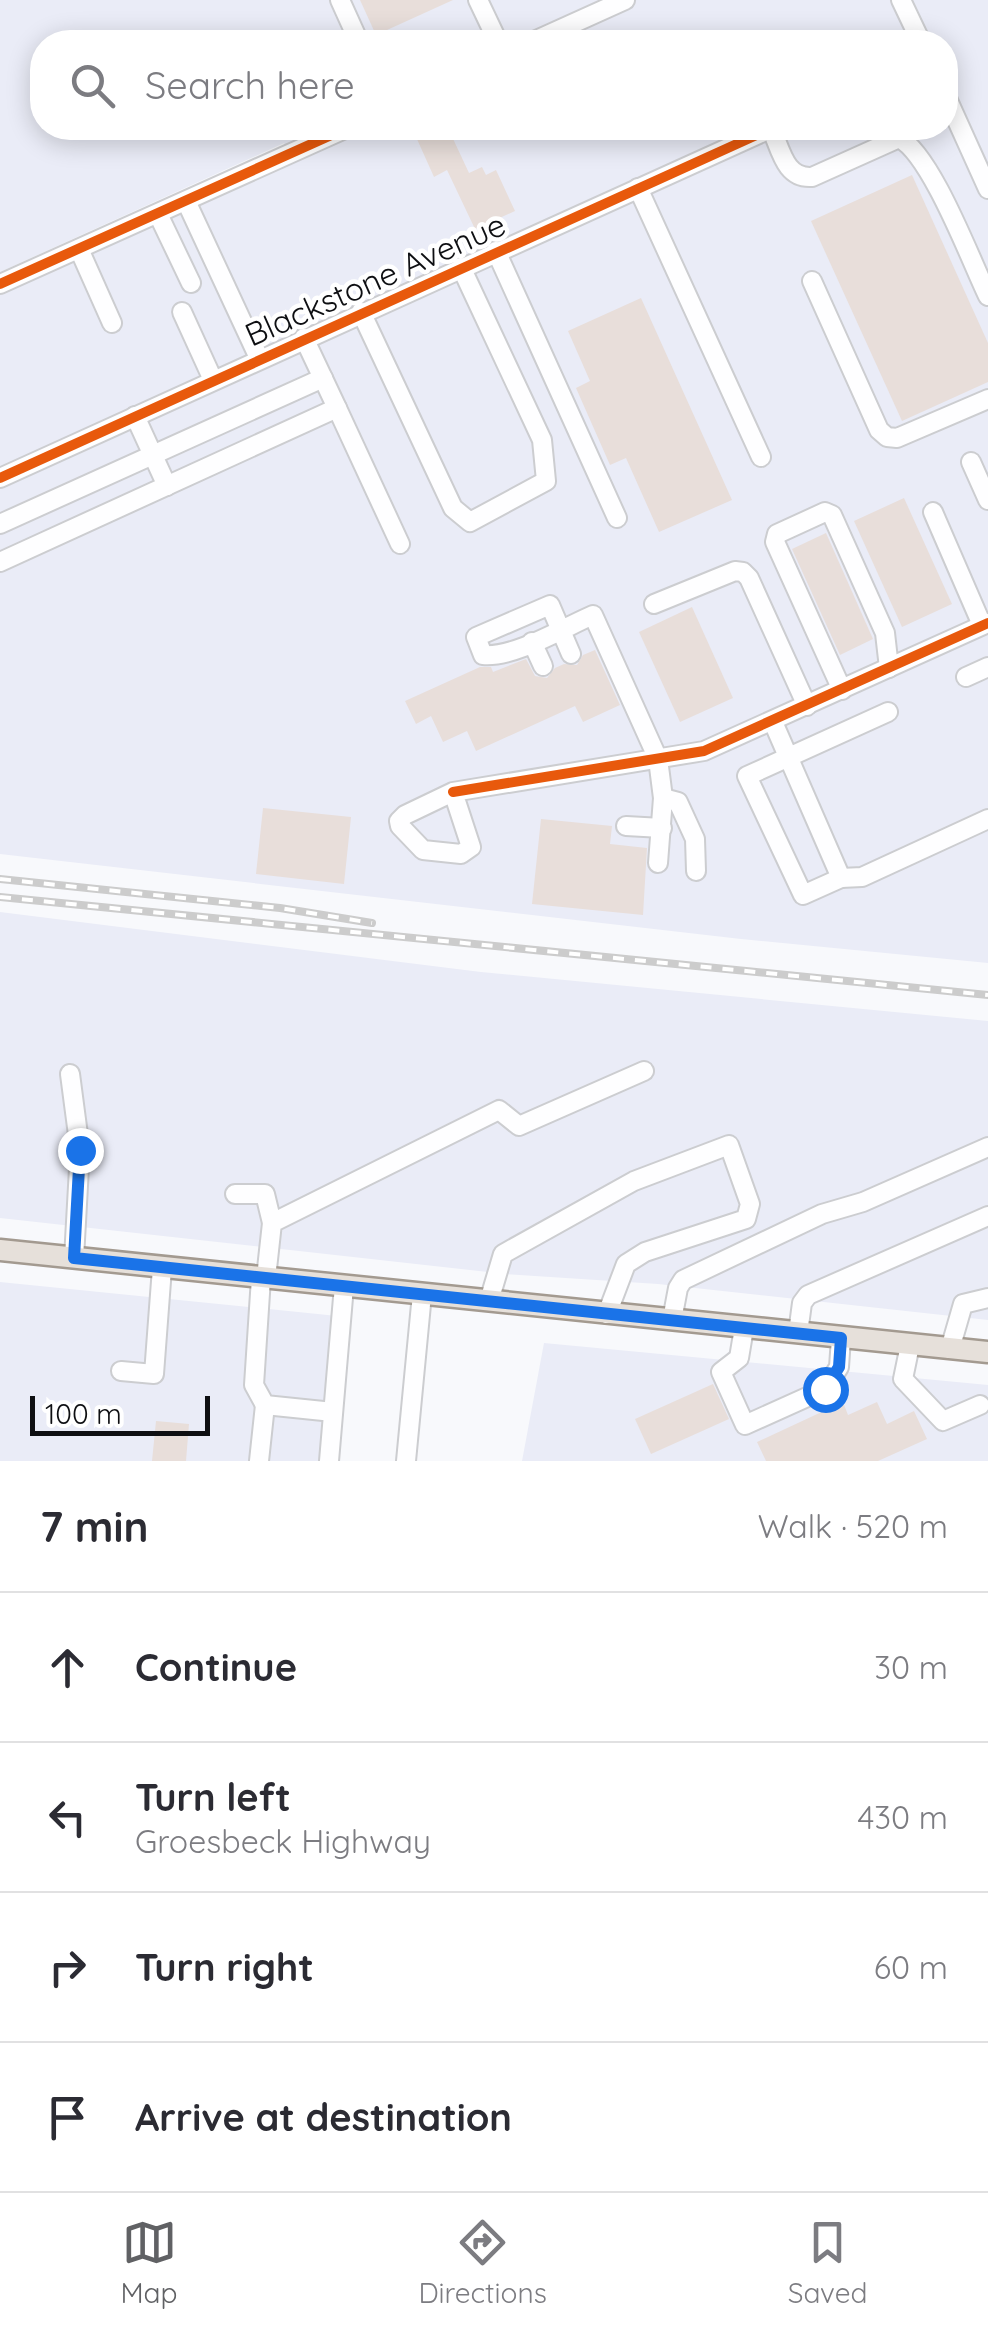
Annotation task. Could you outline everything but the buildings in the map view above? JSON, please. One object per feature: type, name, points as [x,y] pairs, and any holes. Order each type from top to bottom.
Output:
[{"type":"main road","points":[[0,1250],[988,1352]]},
{"type":"street","points":[[340,0],[353,30]]},
{"type":"street","points":[[478,0],[492,30]]},
{"type":"street","points":[[559,30],[625,0]]},
{"type":"street","points":[[901,0],[915,30]]},
{"type":"street","points":[[958,118],[983,165],[988,189]]},
{"type":"street","points":[[0,284],[321,140]]},
{"type":"street","name":"Blackstone Avenue","points":[[0,478],[745,140]]},
{"type":"street","points":[[777,140],[791,173],[798,178],[812,177],[895,140]]},
{"type":"street","points":[[904,140],[929,170],[988,296]]},
{"type":"street","points":[[638,188],[761,457]]},
{"type":"street","points":[[186,202],[259,358]]},
{"type":"street","points":[[158,214],[191,283]]},
{"type":"street","points":[[79,249],[112,323]]},
{"type":"street","points":[[496,251],[617,518]]},
{"type":"street","points":[[361,312],[452,508],[470,522],[546,481],[542,440],[461,267]]},
{"type":"street","points":[[812,281],[879,430],[888,438],[898,438],[988,400]]},
{"type":"street","points":[[182,312],[213,380]]},
{"type":"street","points":[[304,338],[400,544]]},
{"type":"street","points":[[0,524],[323,378]]},
{"type":"street","points":[[0,562],[337,408]]},
{"type":"street","points":[[135,416],[168,486]]},
{"type":"street","points":[[970,462],[988,500]]},
{"type":"street","points":[[842,690],[775,542],[777,534],[825,512],[832,515],[885,633],[889,668]]},
{"type":"street","points":[[454,792],[716,747],[985,624],[933,512]]},
{"type":"street","points":[[654,604],[736,571],[743,572],[807,706]]},
{"type":"street","points":[[571,654],[561,629],[550,605],[476,638],[483,655],[496,656],[532,642],[561,629],[593,615],[658,759],[663,798],[658,863]]},
{"type":"street","points":[[532,642],[542,666]]},
{"type":"street","points":[[966,677],[988,667]]},
{"type":"street","points":[[888,712],[747,776],[802,896],[841,878],[862,877],[988,818]]},
{"type":"street","points":[[773,722],[841,878]]},
{"type":"street","points":[[663,798],[678,802],[696,839],[696,871]]},
{"type":"street","points":[[626,826],[662,828]]},
{"type":"street","points":[[272,1223],[498,1110],[519,1126],[644,1071]]},
{"type":"street","points":[[70,1074],[80,1150],[74,1258]]},
{"type":"street","points":[[488,1302],[503,1254],[634,1181],[729,1145],[750,1204],[746,1219],[645,1252],[626,1264],[607,1314]]},
{"type":"street","points":[[672,1320],[678,1288],[684,1280],[822,1214],[863,1202],[988,1148]]},
{"type":"street","points":[[235,1194],[266,1194],[272,1223],[254,1385],[265,1405],[259,1461]]},
{"type":"street","points":[[798,1333],[802,1302],[808,1295],[988,1216]]},
{"type":"street","points":[[121,1371],[154,1374],[162,1268]]},
{"type":"street","points":[[329,1461],[344,1286]]},
{"type":"street","points":[[406,1461],[422,1294]]},
{"type":"street","points":[[950,1349],[963,1304],[988,1298]]},
{"type":"street","points":[[744,1328],[739,1358],[721,1372],[745,1426],[825,1389],[839,1367],[841,1338]]},
{"type":"street","points":[[910,1344],[903,1380],[943,1421],[980,1405]]},
{"type":"street","points":[[265,1405],[333,1412]]},
{"type":"shaded area","points":[[0,0],[988,0],[988,963],[741,939],[0,854],[0,295],[293,161],[284,143],[0,272]]},
{"type":"shaded area","points":[[0,912],[481,972],[988,1021],[988,1320],[658,1284],[506,1274],[0,1218]]},
{"type":"shaded area","points":[[0,1282],[347,1317],[332,1461],[0,1461]]},
{"type":"shaded area","points":[[544,1343],[988,1385],[988,1461],[522,1461]]},
{"type":"railway","points":[[0,879],[280,908],[372,923]]},
{"type":"railway","points":[[0,897],[988,995]]},
{"type":"cycle path","points":[[0,284],[320,140]]},
{"type":"cycle path","points":[[0,478],[746,140]]},
{"type":"cycle path","points":[[453,792],[704,751],[988,623]]},
{"type":"route","points":[[80,1150],[74,1258],[841,1338],[839,1367],[825,1389]]}]
